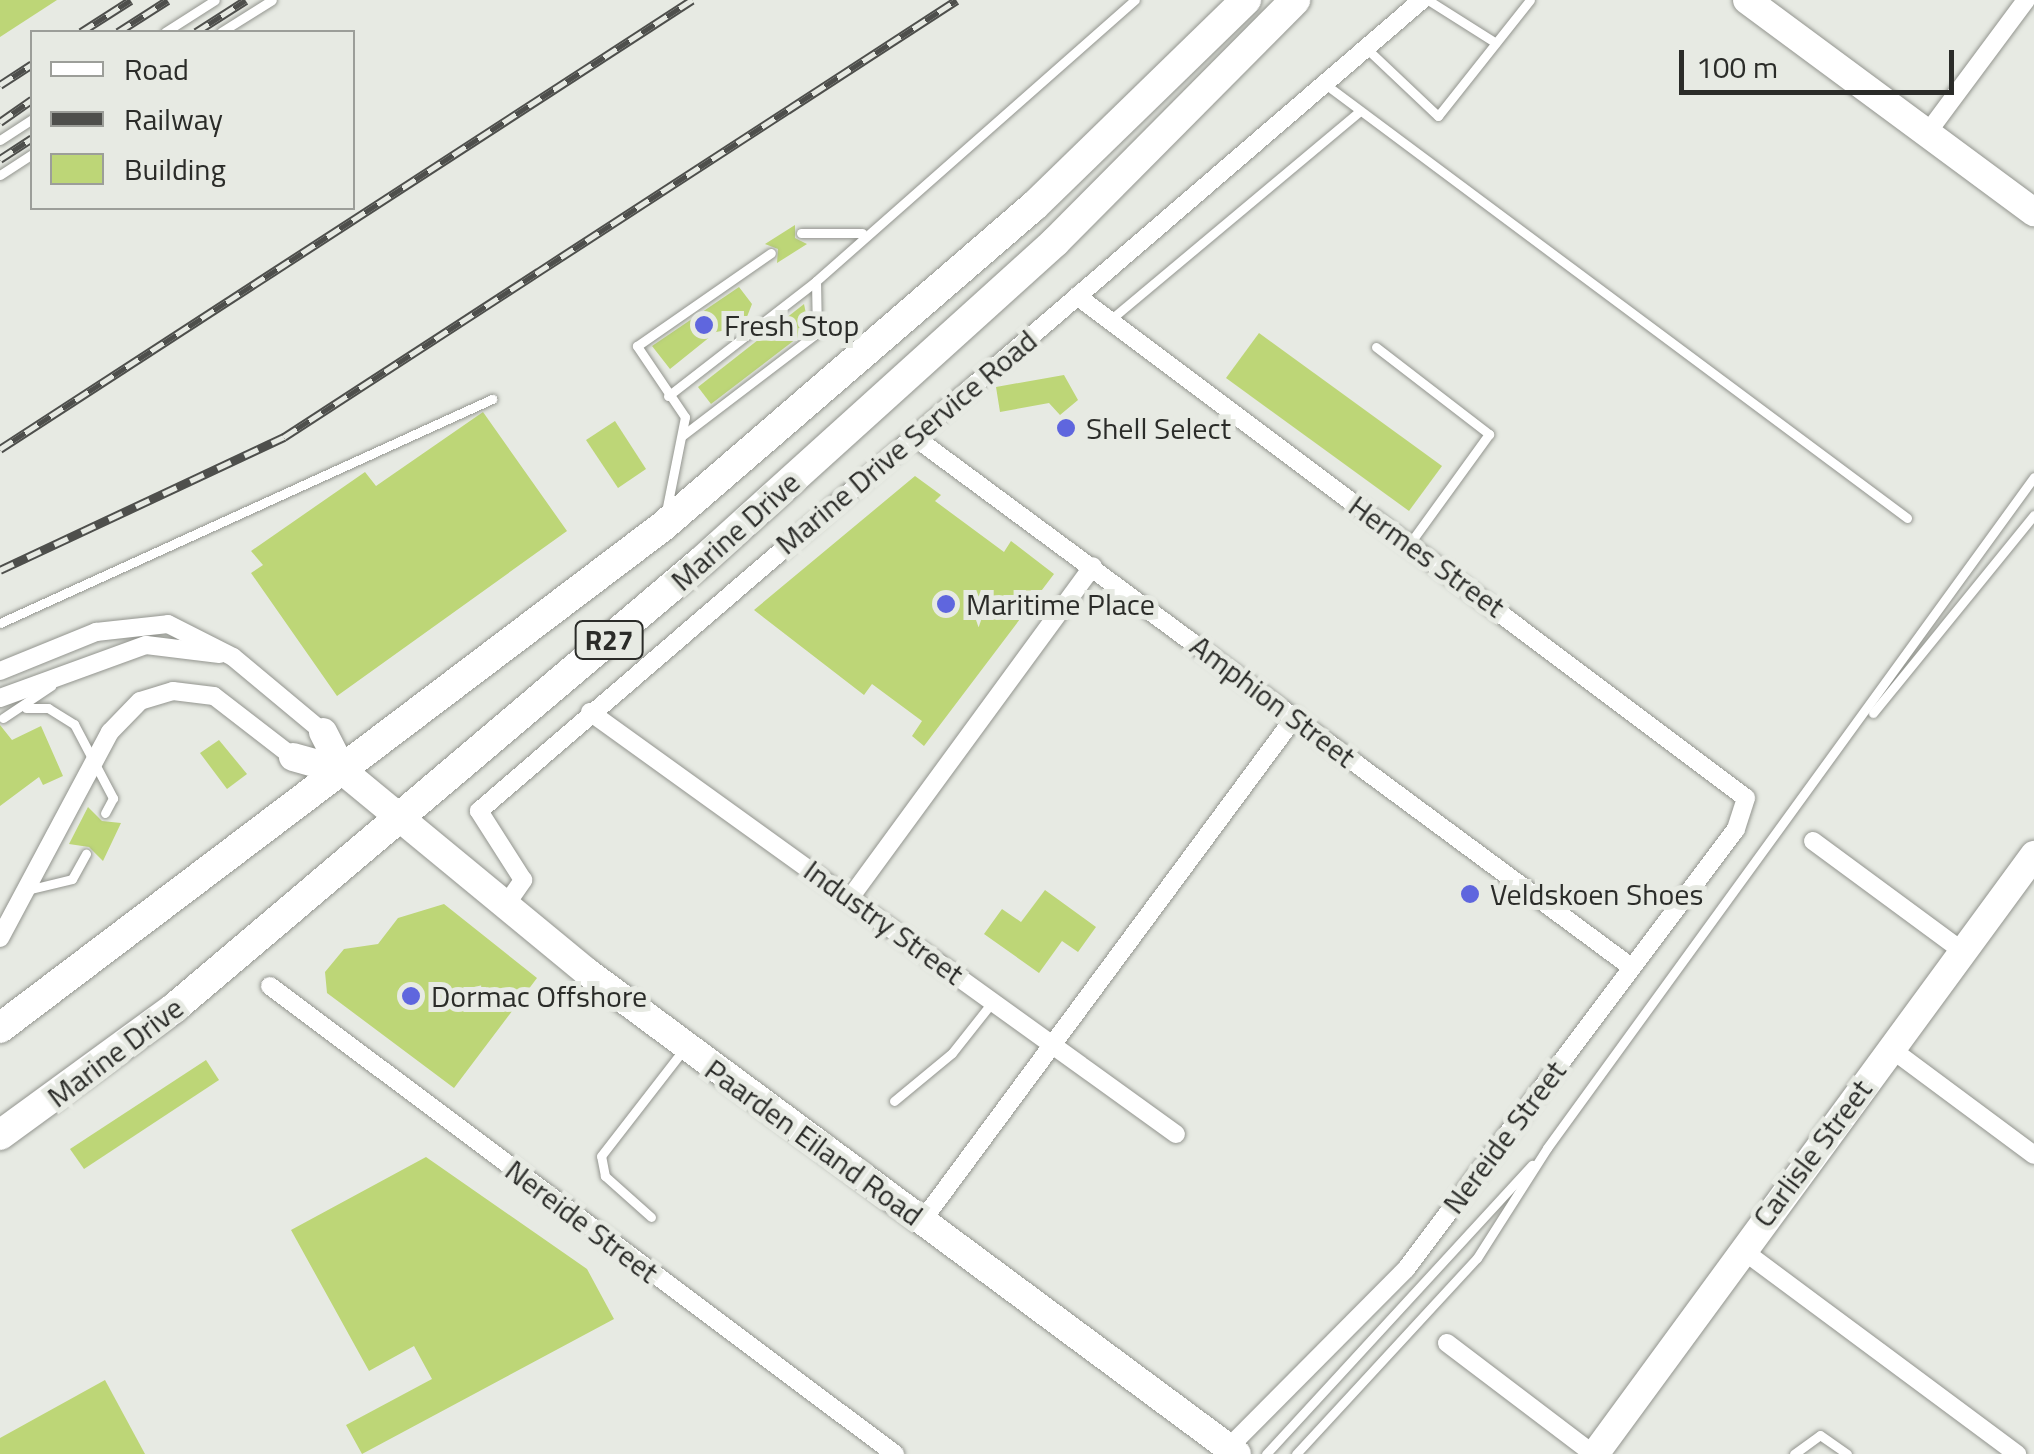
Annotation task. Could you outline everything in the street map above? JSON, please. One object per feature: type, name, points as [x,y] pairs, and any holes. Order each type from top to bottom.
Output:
[{"type":"main road","name":"Marine Drive","points":[[0,1028],[344,771],[662,526],[1034,206],[1246,0]]},
{"type":"main road","name":"Marine Drive","points":[[0,1135],[173,1009],[702,561],[1055,242],[1295,0]]},
{"type":"street","name":"Marine Drive Service Road","points":[[505,906],[523,880],[479,811],[1425,0]]},
{"type":"street","points":[[1747,0],[2034,212]]},
{"type":"street","points":[[1928,132],[2026,0]]},
{"type":"street","name":"Hermes Street","points":[[1077,296],[1744,792]]},
{"type":"street","name":"Amphion Street","points":[[914,436],[1632,967]]},
{"type":"street","points":[[850,898],[1092,566]]},
{"type":"street","points":[[0,671],[74,638],[134,624],[179,628],[233,657],[323,732],[344,771]]},
{"type":"street","points":[[0,698],[71,667],[146,645],[233,657]]},
{"type":"street","points":[[0,938],[32,889],[94,762],[131,707],[190,690],[227,704],[292,757],[344,771]]},
{"type":"street","name":"Industry Street","points":[[590,712],[1176,1134]]},
{"type":"street","points":[[922,1221],[1295,717]]},
{"type":"street","name":"Paarden Eiland Road","points":[[344,771],[398,820],[686,1047],[1229,1452]]},
{"type":"street","name":"Nereide Street","points":[[1229,1452],[1406,1269],[1736,828],[1744,792]]},
{"type":"street","points":[[1813,842],[1962,952]]},
{"type":"street","name":"Carlisle Street","points":[[1594,1454],[2034,855]]},
{"type":"street","name":"Nereide Street","points":[[270,986],[895,1454]]},
{"type":"street","points":[[1890,1048],[2034,1156]]},
{"type":"street","points":[[1741,1249],[2017,1454]]},
{"type":"street","points":[[1447,1343],[1594,1454]]},
{"type":"lane","points":[[168,30],[215,0]]},
{"type":"lane","points":[[225,30],[272,0]]},
{"type":"lane","points":[[668,396],[816,281],[862,232],[1002,124],[1135,0]]},
{"type":"lane","points":[[1425,0],[1496,43]]},
{"type":"lane","points":[[1366,48],[1438,116],[1530,0]]},
{"type":"lane","points":[[1325,84],[1907,518]]},
{"type":"lane","points":[[1110,320],[1359,112]]},
{"type":"lane","points":[[0,140],[30,120]]},
{"type":"lane","points":[[0,175],[30,155]]},
{"type":"lane","points":[[801,233],[862,232]]},
{"type":"lane","points":[[662,526],[684,417],[638,355],[642,338],[771,253]]},
{"type":"lane","points":[[682,436],[818,333],[816,281]]},
{"type":"lane","points":[[1376,348],[1489,434],[1410,543]]},
{"type":"lane","points":[[0,622],[492,399]]},
{"type":"lane","points":[[1296,1454],[1458,1282],[1547,1148],[1844,746],[2034,477]]},
{"type":"lane","points":[[1844,746],[2034,515]]},
{"type":"lane","points":[[3,718],[26,708],[71,667]]},
{"type":"lane","points":[[26,708],[62,714],[113,798],[105,813]]},
{"type":"lane","points":[[32,889],[72,879],[86,854]]},
{"type":"lane","points":[[894,1101],[952,1053],[993,1001]]},
{"type":"lane","points":[[651,1217],[605,1176],[601,1156],[686,1047]]},
{"type":"lane","points":[[1266,1454],[1547,1148]]},
{"type":"lane","points":[[1794,1454],[1820,1435],[1847,1454]]},
{"type":"building","points":[[0,0],[57,0],[0,37]]},
{"type":"building","points":[[795,225],[795,238],[807,244],[777,263],[778,249],[765,244]]},
{"type":"building","name":"Fresh Stop","points":[[739,287],[752,304],[743,327],[716,332],[670,369],[652,346]]},
{"type":"building","points":[[804,304],[809,329],[711,404],[698,387]]},
{"type":"building","points":[[1259,333],[1442,466],[1409,511],[1226,378]]},
{"type":"building","points":[[1064,375],[1078,400],[1060,415],[1049,403],[1000,412],[996,387]]},
{"type":"building","points":[[483,412],[567,531],[337,696],[251,573],[263,565],[251,551],[365,472],[376,486]]},
{"type":"building","points":[[615,421],[646,469],[618,488],[586,440]]},
{"type":"building","name":"Maritime Place","points":[[915,476],[941,495],[935,501],[1004,552],[1011,541],[1054,574],[924,746],[912,736],[922,721],[872,684],[864,695],[754,610]]},
{"type":"building","points":[[0,725],[12,740],[41,726],[63,776],[43,785],[39,777],[0,806]]},
{"type":"building","points":[[219,740],[247,774],[227,789],[200,753]]},
{"type":"building","points":[[88,807],[102,821],[121,823],[103,861],[89,847],[69,844]]},
{"type":"building","points":[[1045,890],[1096,927],[1078,952],[1062,941],[1039,973],[984,934],[1002,909],[1021,922]]},
{"type":"building","name":"Dormac Offshore","points":[[444,904],[537,978],[454,1088],[327,993],[325,972],[344,949],[378,944],[398,918]]},
{"type":"building","points":[[206,1060],[219,1080],[84,1169],[70,1149]]},
{"type":"building","points":[[426,1157],[587,1269],[614,1319],[362,1454],[346,1425],[432,1379],[414,1346],[369,1371],[291,1230]]},
{"type":"building","points":[[105,1380],[145,1454],[0,1454],[0,1438]]},
{"type":"railway","points":[[84,30],[131,0]]},
{"type":"railway","points":[[121,30],[168,0]]},
{"type":"railway","points":[[199,30],[246,0]]},
{"type":"railway","points":[[0,449],[692,0]]},
{"type":"railway","points":[[0,570],[284,437],[957,0]]},
{"type":"railway","points":[[0,85],[30,65]]},
{"type":"railway","points":[[0,122],[30,101]]},
{"type":"railway","points":[[0,159],[30,139]]},
{"type":"place","name":"Fresh Stop","points":[[704,325]]},
{"type":"place","name":"Shell Select","points":[[1066,428]]},
{"type":"place","name":"Maritime Place","points":[[946,604]]},
{"type":"place","name":"Veldskoen Shoes","points":[[1470,894]]},
{"type":"place","name":"Dormac Offshore","points":[[411,996]]}]
